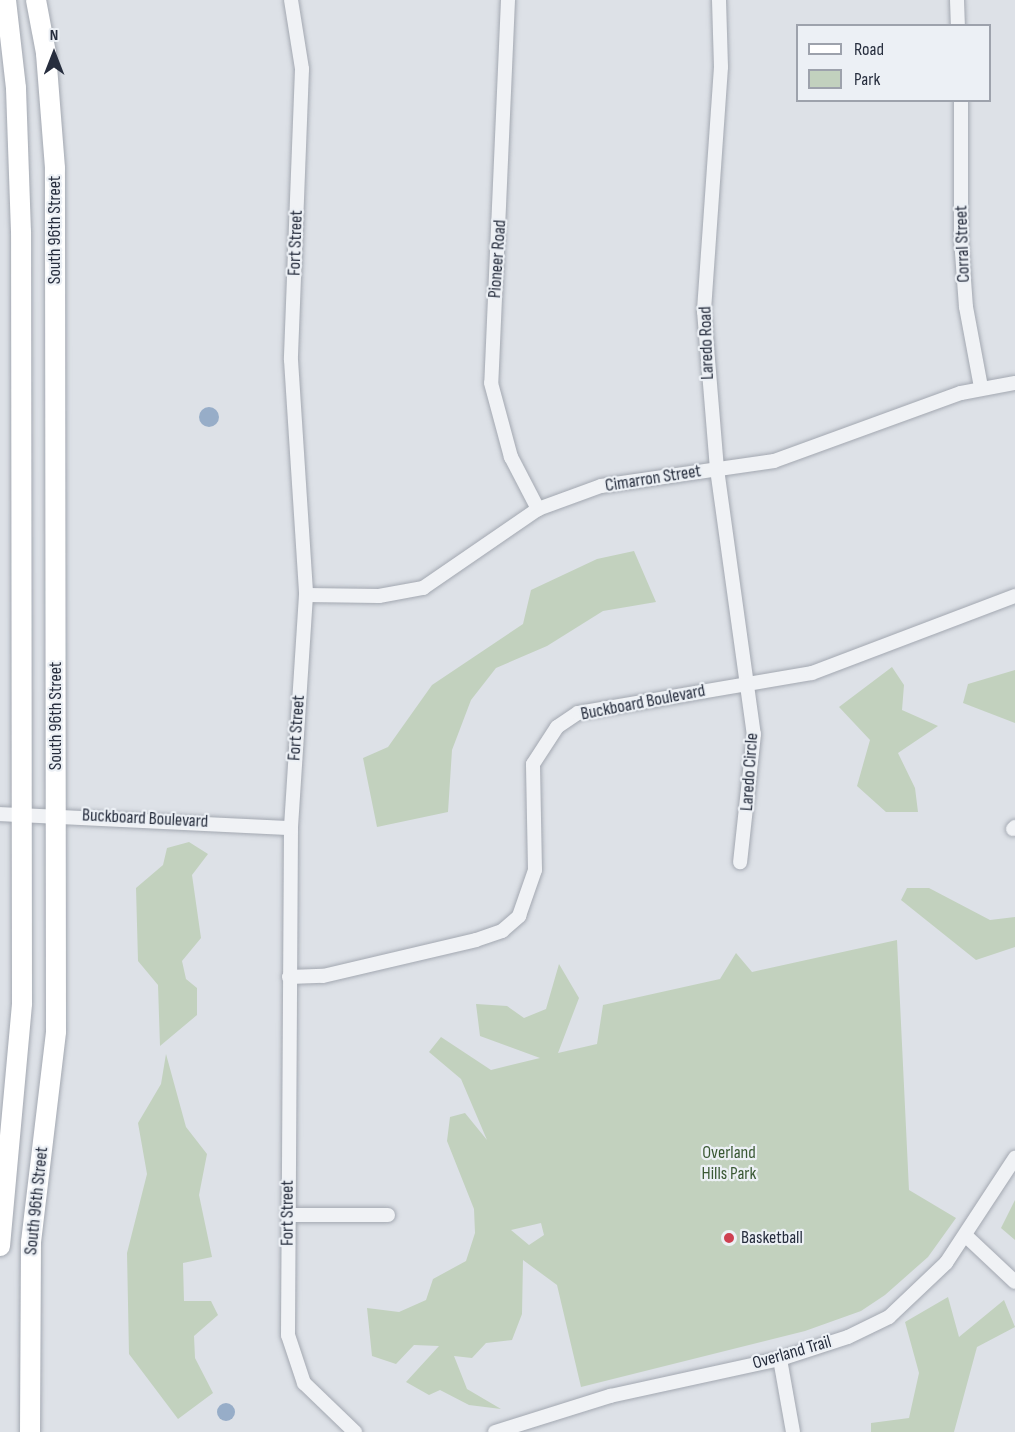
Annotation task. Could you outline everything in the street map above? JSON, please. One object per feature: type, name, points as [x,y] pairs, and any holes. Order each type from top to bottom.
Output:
[{"type":"main road","name":"South 96th Street","points":[[0,1246],[19,1074],[10,814],[21,232],[16,88],[6,0]]},
{"type":"main road","name":"South 96th Street","points":[[30,1432],[31,1242],[56,1031],[55,168],[46,53],[36,0]]},
{"type":"street","name":"Fort Street","points":[[291,0],[302,69],[291,360],[306,595],[291,828],[288,1335],[294,1361],[320,1403],[355,1432]]},
{"type":"street","name":"Pioneer Road","points":[[508,0],[491,383],[511,457],[538,509]]},
{"type":"street","name":"Laredo Road","points":[[719,0],[721,67],[704,311],[717,469],[749,683]]},
{"type":"street","points":[[957,0],[958,24]]},
{"type":"street","name":"Corral Street","points":[[961,102],[961,239],[966,307],[981,387]]},
{"type":"street","name":"Cimarron Street","points":[[306,595],[379,596],[423,588],[538,509],[602,486],[717,469],[810,451],[981,387],[1015,383]]},
{"type":"street","name":"Buckboard Boulevard","points":[[289,977],[323,976],[502,931],[530,897],[533,764],[557,727],[578,713],[838,665],[1015,596]]},
{"type":"street","name":"Laredo Circle","points":[[740,862],[754,734],[749,683]]},
{"type":"street","name":"Buckboard Boulevard","points":[[10,814],[291,828]]},
{"type":"street","name":"Overland Trail","points":[[495,1432],[610,1396],[780,1359],[849,1337],[889,1317],[926,1284],[966,1236],[1015,1158]]},
{"type":"street","points":[[288,1215],[387,1215]]},
{"type":"street","points":[[966,1236],[1015,1282]]},
{"type":"street","points":[[780,1359],[793,1432]]},
{"type":"green space","points":[[634,551],[656,602],[603,611],[547,646],[496,668],[471,700],[452,750],[448,812],[377,827],[363,758],[388,747],[432,685],[523,624],[531,590],[597,559]]},
{"type":"green space","points":[[892,667],[904,685],[902,710],[938,726],[898,753],[915,788],[918,812],[886,812],[857,786],[870,740],[839,707]]},
{"type":"green space","points":[[1015,670],[1015,723],[963,703],[968,684]]},
{"type":"green space","points":[[189,842],[208,854],[192,875],[201,938],[182,961],[186,979],[197,988],[197,1015],[160,1046],[158,985],[138,961],[136,888],[163,865],[167,848]]},
{"type":"green space","points":[[907,888],[929,888],[990,920],[1015,917],[1015,947],[976,960],[901,900]]},
{"type":"green space","name":"Overland Hills Park","points":[[897,940],[909,1190],[956,1218],[928,1257],[885,1295],[861,1311],[805,1331],[581,1387],[557,1285],[523,1260],[522,1314],[512,1340],[486,1343],[472,1358],[454,1356],[467,1389],[501,1409],[469,1405],[440,1390],[429,1395],[406,1382],[439,1346],[414,1345],[396,1364],[372,1356],[367,1308],[399,1312],[426,1300],[433,1279],[466,1261],[475,1233],[474,1209],[447,1141],[450,1117],[465,1113],[487,1140],[461,1079],[429,1052],[441,1037],[491,1070],[540,1058],[480,1036],[476,1004],[507,1006],[524,1018],[546,1009],[559,964],[579,998],[558,1053],[597,1044],[603,1005],[720,979],[736,953],[752,972]],"holes":[[[541,1223],[544,1235],[529,1245],[511,1230]]]},
{"type":"green space","points":[[166,1054],[186,1127],[207,1154],[199,1195],[212,1257],[183,1263],[184,1301],[211,1301],[218,1315],[194,1336],[195,1358],[213,1393],[178,1419],[129,1354],[127,1253],[147,1174],[138,1123],[161,1084]]},
{"type":"green space","points":[[1015,1200],[1015,1240],[1001,1228]]},
{"type":"green space","points":[[948,1297],[959,1337],[1004,1300],[1015,1327],[977,1347],[954,1432],[871,1432],[871,1423],[909,1418],[919,1373],[905,1322]]},
{"type":"water","points":[[209,407],[216,410],[219,417],[216,424],[209,427],[202,424],[199,417],[202,410]]},
{"type":"water","points":[[222,1403],[230,1403],[235,1408],[233,1419],[222,1421],[217,1416],[217,1408]]},
{"type":"place","name":"Basketball","points":[[729,1238]]}]
